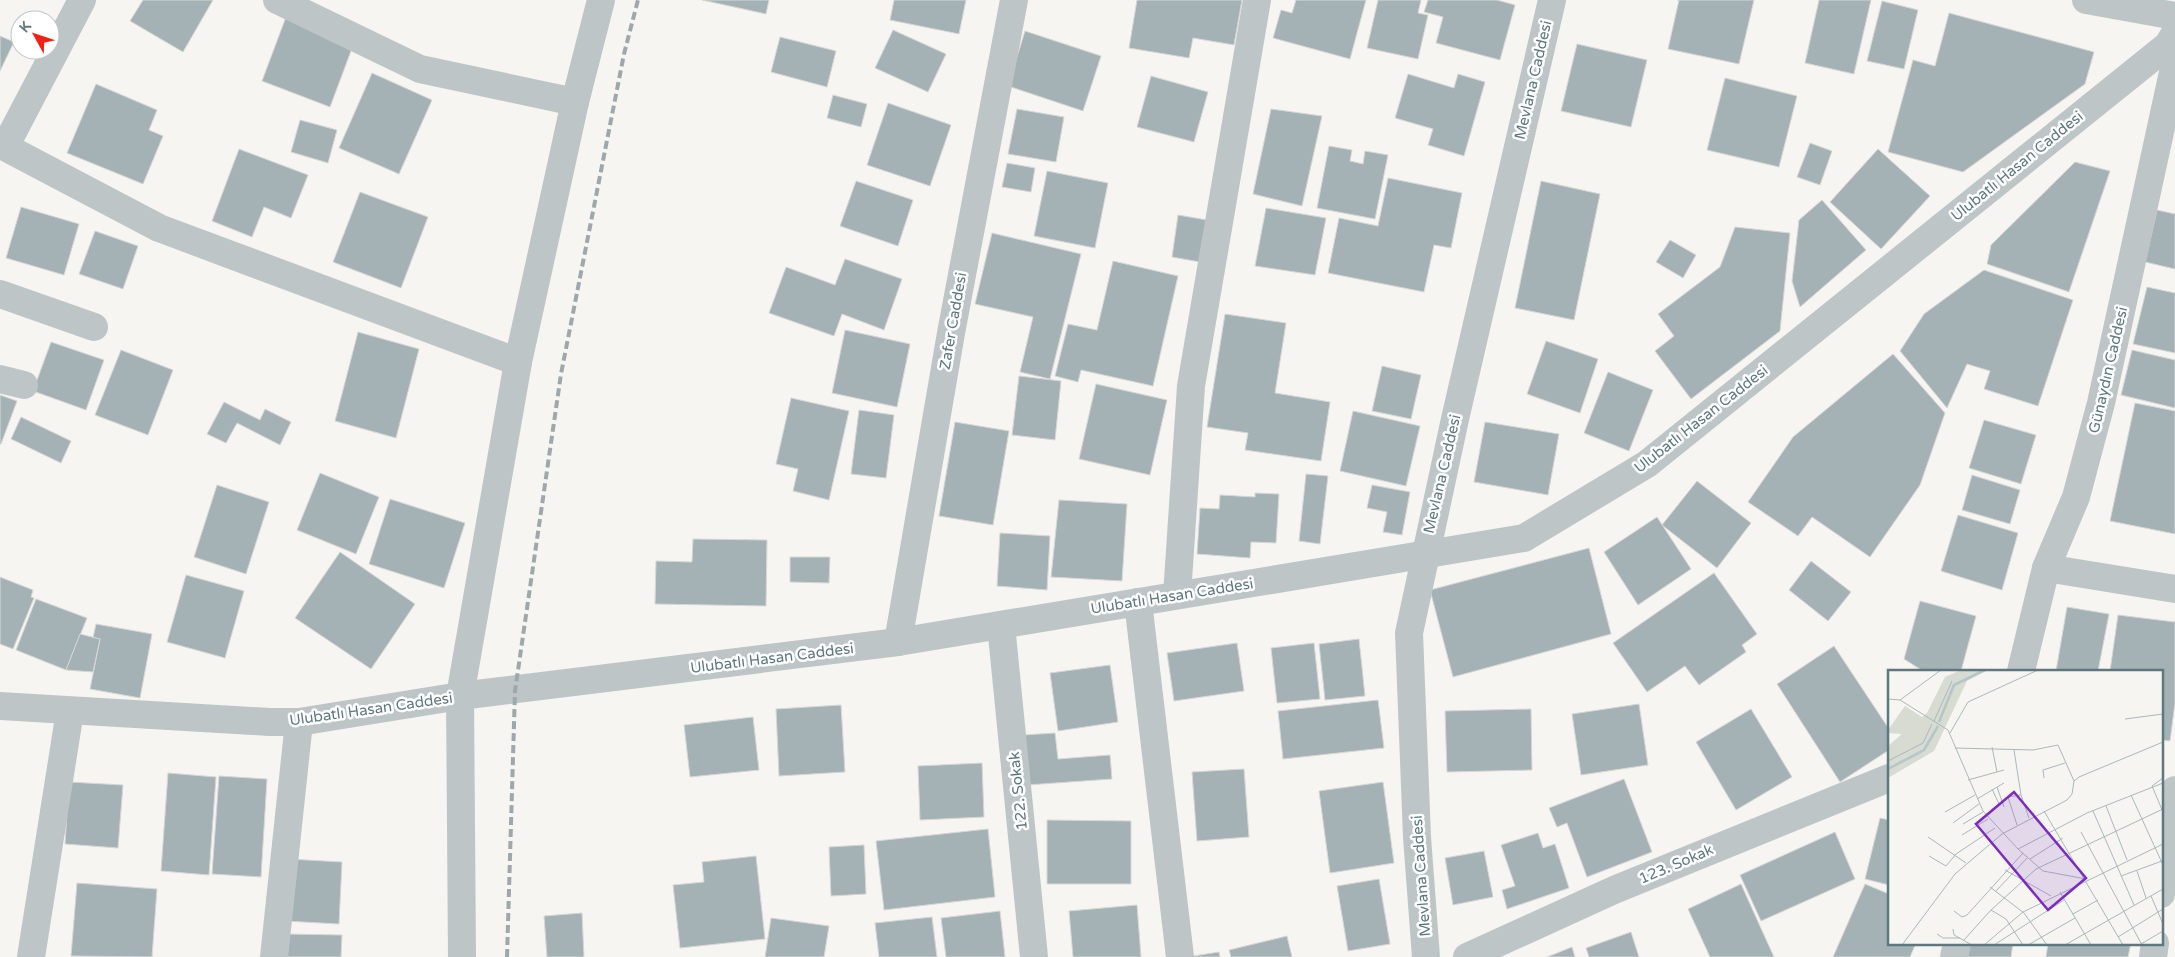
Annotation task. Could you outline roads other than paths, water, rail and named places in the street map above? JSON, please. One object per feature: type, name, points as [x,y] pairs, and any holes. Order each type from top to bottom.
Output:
[{"type":"street","points":[[82,0],[5,147],[159,228],[518,362]]},
{"type":"street","points":[[277,0],[420,70],[575,102]]},
{"type":"street","points":[[462,957],[460,696],[518,362],[575,102],[601,0]]},
{"type":"street","name":"Zafer Caddesi","points":[[898,642],[951,333],[1014,0]]},
{"type":"street","points":[[1177,595],[1191,386],[1257,0]]},
{"type":"street","name":"Mevlana Caddesi","points":[[1426,957],[1417,837],[1409,634],[1425,554],[1552,0]]},
{"type":"street","points":[[2086,0],[2175,16]]},
{"type":"street","name":"Ulubatlı Hasan Caddesi","points":[[0,706],[299,722],[460,696],[898,642],[1524,538],[1648,464],[2160,51],[2168,44],[2175,33]]},
{"type":"street","name":"Günaydın Caddesi","points":[[2021,670],[2046,568],[2076,497],[2101,403],[2175,63]]},
{"type":"street","points":[[0,294],[94,327]]},
{"type":"street","points":[[2046,568],[2175,589]]},
{"type":"street","points":[[1138,602],[1180,957]]},
{"type":"street","name":"122. Sokak","points":[[1001,624],[1034,957]]},
{"type":"street","points":[[31,957],[70,711]]},
{"type":"street","points":[[274,957],[299,722]]},
{"type":"street","name":"123. Sokak","points":[[1467,957],[1614,890],[1888,778]]},
{"type":"street","points":[[2162,887],[2175,790]]},
{"type":"street","points":[[1954,957],[1957,944]]},
{"type":"street","points":[[2153,957],[2155,944]]},
{"type":"railway","points":[[507,957],[515,691],[561,374],[624,54],[638,0]]}]
